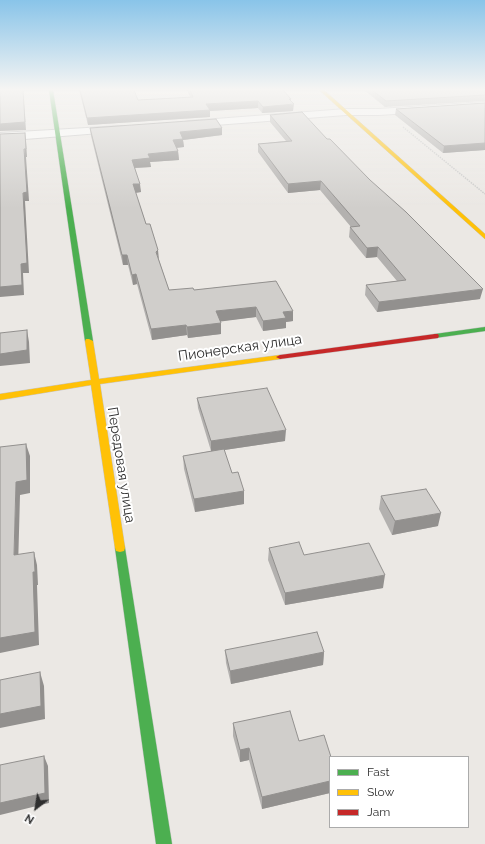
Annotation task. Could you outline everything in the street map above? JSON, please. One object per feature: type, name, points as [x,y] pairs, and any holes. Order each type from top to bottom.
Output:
[{"type":"street","name":"Передовая улица","points":[[56,129],[164,844]]},
{"type":"street","points":[[0,137],[109,129]]},
{"type":"street","points":[[365,129],[485,238]]},
{"type":"street","name":"Пионерская улица","points":[[0,397],[95,382],[485,329]]},
{"type":"path","points":[[406,129],[485,194]]},
{"type":"building","points":[[90,129],[207,129],[180,132],[183,139],[173,140],[178,151],[148,154],[150,158],[132,160],[140,184],[133,184],[146,224],[150,224],[158,250],[156,252],[169,290],[193,288],[194,290],[276,281],[293,311],[283,312],[286,318],[263,321],[256,307],[216,311],[221,323],[151,329],[136,274],[132,275],[127,255],[122,255]]},
{"type":"building","points":[[282,129],[318,129],[327,139],[330,139],[370,180],[406,212],[483,289],[379,302],[366,285],[406,280],[378,247],[367,248],[350,227],[360,226],[321,181],[288,184],[258,144],[292,141]]},
{"type":"building","points":[[422,129],[485,129],[485,143],[444,146]]},
{"type":"building","points":[[25,133],[26,149],[24,149],[27,192],[23,193],[27,263],[21,264],[22,285],[0,287],[0,134]]},
{"type":"building","points":[[27,330],[27,350],[0,354],[0,333]]},
{"type":"building","points":[[267,388],[286,430],[211,441],[197,398]]},
{"type":"building","points":[[26,444],[27,480],[16,482],[14,555],[34,552],[35,572],[33,572],[35,632],[0,638],[0,447]]},
{"type":"building","points":[[224,449],[232,473],[238,472],[244,491],[194,499],[183,456]]},
{"type":"building","points":[[426,489],[441,513],[395,521],[381,496]]},
{"type":"building","points":[[299,542],[304,555],[369,543],[385,575],[285,593],[269,548]]},
{"type":"building","points":[[317,632],[324,652],[230,671],[225,650]]},
{"type":"building","points":[[40,672],[41,706],[0,714],[0,680]]},
{"type":"building","points":[[290,711],[299,741],[324,735],[331,756],[329,756],[329,781],[262,797],[249,748],[240,750],[233,723]]},
{"type":"building","points":[[44,756],[45,793],[0,803],[0,765]]},
{"type":"traffic: fast","points":[[57,129],[89,341]]},
{"type":"traffic: fast","points":[[435,336],[485,329]]},
{"type":"traffic: fast","points":[[120,548],[164,844]]},
{"type":"traffic: slow","points":[[365,129],[485,237]]},
{"type":"traffic: slow","points":[[89,341],[120,548]]},
{"type":"traffic: slow","points":[[0,397],[95,382],[280,357]]},
{"type":"traffic: jam","points":[[280,357],[435,336]]}]
